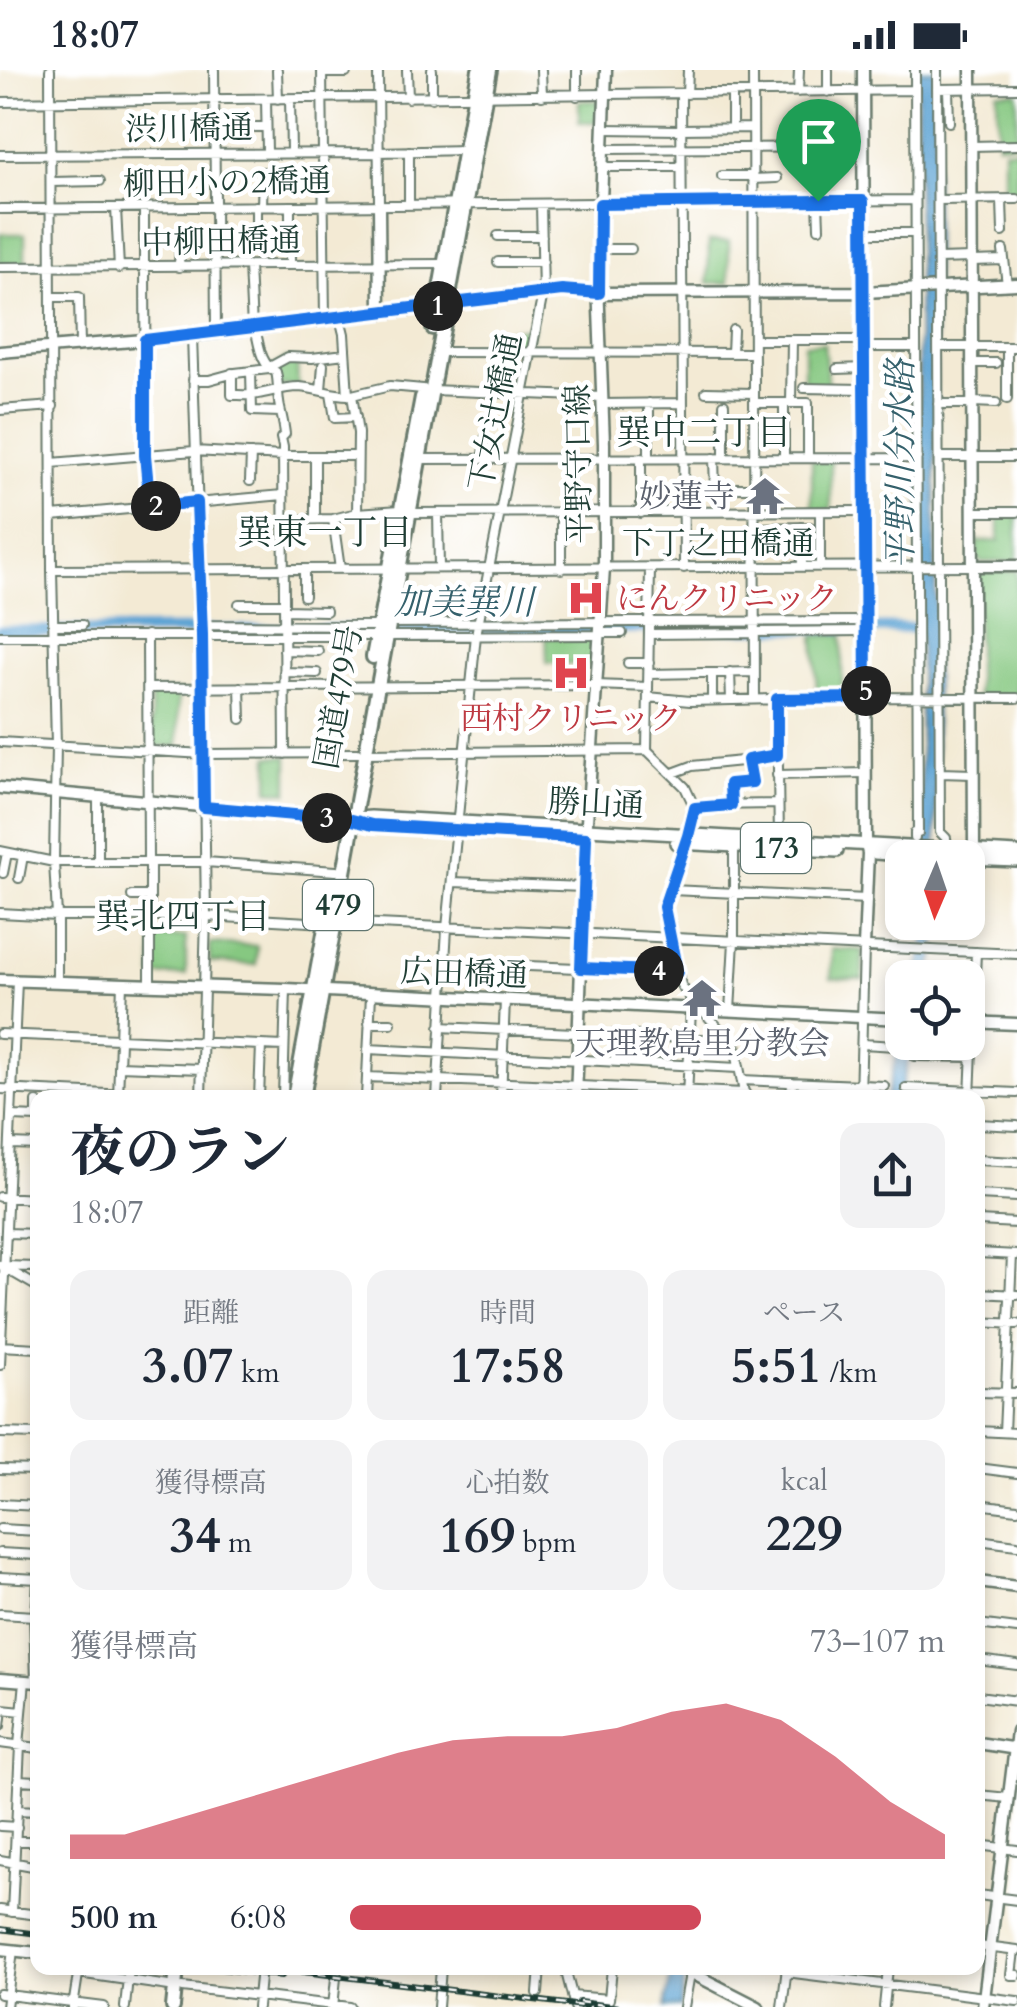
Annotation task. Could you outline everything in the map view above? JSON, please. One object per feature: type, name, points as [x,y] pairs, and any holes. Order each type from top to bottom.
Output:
[{"type":"highway","name":"国道479号","points":[[296,1090],[330,923],[480,97],[479,70]]},
{"type":"highway","name":"国道479号","points":[[427,389],[438,352],[444,264],[460,205],[464,150],[490,70]]},
{"type":"highway","name":"国道479号","points":[[330,923],[336,871],[349,819]]},
{"type":"highway","name":"国道479号","points":[[304,1090],[317,991]]},
{"type":"highway","points":[[180,1975],[181,2007]]},
{"type":"highway","points":[[172,2007],[179,1987]]},
{"type":"main road","name":"勝山通","points":[[349,819],[371,817],[458,827],[687,840],[778,840],[866,849]]},
{"type":"main road","name":"勝山通","points":[[687,840],[734,846],[885,849]]},
{"type":"main road","name":"勝山通","points":[[985,854],[1017,853]]},
{"type":"main road","name":"勝山通","points":[[985,857],[1017,861]]},
{"type":"street","points":[[50,70],[58,980]]},
{"type":"street","points":[[214,70],[216,332]]},
{"type":"street","points":[[278,70],[278,99]]},
{"type":"street","points":[[378,70],[380,313]]},
{"type":"street","points":[[407,70],[408,98]]},
{"type":"street","points":[[432,70],[432,98]]},
{"type":"street","points":[[541,70],[542,96]]},
{"type":"street","points":[[577,70],[577,96]]},
{"type":"street","name":"平野守口線","points":[[576,1090],[586,834],[604,568],[599,249],[606,70]]},
{"type":"street","points":[[684,568],[681,129],[688,70]]},
{"type":"street","points":[[753,70],[755,699]]},
{"type":"street","points":[[798,92],[799,70]]},
{"type":"street","points":[[828,70],[828,92]]},
{"type":"street","points":[[860,1090],[866,898],[863,70]]},
{"type":"street","points":[[915,70],[917,840]]},
{"type":"street","points":[[937,70],[940,832],[945,840]]},
{"type":"street","points":[[971,70],[974,774],[971,840]]},
{"type":"street","points":[[326,320],[322,72],[346,73]]},
{"type":"street","points":[[937,90],[1017,88]]},
{"type":"street","points":[[948,89],[949,122]]},
{"type":"street","points":[[0,102],[915,90]]},
{"type":"street","points":[[732,94],[732,128]]},
{"type":"street","points":[[266,99],[267,152]]},
{"type":"street","points":[[290,99],[292,152]]},
{"type":"street","points":[[214,128],[266,127]]},
{"type":"street","points":[[604,129],[753,128]]},
{"type":"street","points":[[971,146],[1017,145]]},
{"type":"street","points":[[602,149],[863,147]]},
{"type":"street","name":"渋川橋通","points":[[0,155],[464,150]]},
{"type":"street","points":[[409,151],[409,205]]},
{"type":"street","points":[[602,167],[681,167]]},
{"type":"street","points":[[256,231],[263,172]]},
{"type":"street","points":[[722,176],[777,178]]},
{"type":"street","points":[[50,182],[100,181]]},
{"type":"street","points":[[958,182],[972,182]]},
{"type":"street","points":[[938,200],[1017,199]]},
{"type":"street","name":"柳田小の2橋通","points":[[0,209],[914,200]]},
{"type":"street","points":[[1002,200],[1003,232]]},
{"type":"street","points":[[818,201],[819,228]]},
{"type":"street","name":"下女辻橋通","points":[[437,1090],[447,928],[477,629],[542,293],[541,205]]},
{"type":"street","points":[[290,206],[290,266]]},
{"type":"street","points":[[144,207],[145,455],[150,507]]},
{"type":"street","points":[[116,208],[119,268]]},
{"type":"street","points":[[215,233],[242,234]]},
{"type":"street","points":[[864,233],[914,233]]},
{"type":"street","points":[[498,236],[542,236]]},
{"type":"street","points":[[169,242],[180,242],[179,267]]},
{"type":"street","points":[[599,249],[631,250]]},
{"type":"street","points":[[0,352],[192,336],[570,290],[864,292],[1012,285],[1004,255],[972,260],[938,259]]},
{"type":"street","points":[[498,262],[543,262]]},
{"type":"street","name":"中柳田橋通","points":[[0,267],[444,264]]},
{"type":"street","points":[[249,266],[253,328],[269,368],[276,372],[284,418],[285,754]]},
{"type":"street","points":[[52,297],[80,297],[80,346]]},
{"type":"street","points":[[340,318],[356,417],[357,513]]},
{"type":"street","points":[[732,354],[733,330]]},
{"type":"street","points":[[192,336],[201,570],[206,916],[201,1090]]},
{"type":"street","points":[[754,340],[916,347]]},
{"type":"street","points":[[784,458],[792,340]]},
{"type":"street","points":[[938,347],[1012,348],[1006,399]]},
{"type":"street","points":[[438,352],[754,353]]},
{"type":"street","points":[[193,380],[269,368],[288,357],[346,354]]},
{"type":"street","points":[[972,363],[996,363]]},
{"type":"street","points":[[321,390],[323,365]]},
{"type":"street","points":[[836,369],[864,368]]},
{"type":"street","points":[[251,372],[252,411],[280,412]]},
{"type":"street","points":[[232,373],[232,395],[297,387],[350,395],[390,386],[683,403]]},
{"type":"street","points":[[804,388],[864,389]]},
{"type":"street","points":[[706,392],[754,392]]},
{"type":"street","points":[[332,394],[335,418],[356,417]]},
{"type":"street","points":[[754,404],[808,403],[808,457]]},
{"type":"street","points":[[938,404],[996,403]]},
{"type":"street","points":[[641,513],[649,404]]},
{"type":"street","points":[[715,490],[724,404]]},
{"type":"street","points":[[0,410],[53,406]]},
{"type":"street","points":[[484,460],[485,439]]},
{"type":"street","points":[[52,463],[194,451],[357,456]]},
{"type":"street","points":[[251,454],[251,489]]},
{"type":"street","points":[[315,456],[315,519]]},
{"type":"street","points":[[939,457],[1017,457]]},
{"type":"street","points":[[414,459],[916,458]]},
{"type":"street","points":[[570,459],[570,483]]},
{"type":"street","points":[[732,488],[755,488]]},
{"type":"street","points":[[52,516],[197,502],[251,489],[283,495]]},
{"type":"street","points":[[283,520],[404,511],[865,511]]},
{"type":"street","points":[[820,512],[820,567]]},
{"type":"street","points":[[973,512],[1017,512]]},
{"type":"street","points":[[438,513],[438,568]]},
{"type":"street","points":[[561,513],[561,569]]},
{"type":"street","points":[[334,519],[340,569]]},
{"type":"street","points":[[755,528],[806,527],[802,568]]},
{"type":"street","points":[[466,569],[467,554]]},
{"type":"street","points":[[938,566],[1017,566]]},
{"type":"street","name":"下丁之田橋通","points":[[52,570],[938,566]]},
{"type":"street","points":[[650,568],[648,750],[685,787],[695,808],[664,907],[677,972],[694,1008],[687,1090]]},
{"type":"street","points":[[304,569],[304,596]]},
{"type":"street","points":[[240,604],[326,611]]},
{"type":"street","points":[[0,636],[82,625]]},
{"type":"street","points":[[54,631],[147,635],[202,629],[865,626]]},
{"type":"street","points":[[600,629],[622,633]]},
{"type":"street","points":[[147,635],[150,984]]},
{"type":"street","points":[[284,650],[318,651]]},
{"type":"street","points":[[628,663],[649,664]]},
{"type":"street","points":[[284,672],[317,673]]},
{"type":"street","points":[[148,688],[648,685],[712,672],[755,672]]},
{"type":"street","points":[[712,672],[712,700]]},
{"type":"street","points":[[730,672],[731,700]]},
{"type":"street","points":[[648,685],[690,702],[1017,698]]},
{"type":"street","points":[[240,687],[241,719]]},
{"type":"street","points":[[777,699],[778,840]]},
{"type":"street","points":[[0,742],[204,754],[648,750]]},
{"type":"street","points":[[673,773],[692,766],[777,755]]},
{"type":"street","points":[[731,805],[730,784],[752,782],[748,760]]},
{"type":"street","points":[[777,774],[866,773]]},
{"type":"street","points":[[940,773],[974,774]]},
{"type":"street","name":"勝山通","points":[[0,788],[349,819]]},
{"type":"street","points":[[98,798],[98,862]]},
{"type":"street","points":[[695,808],[777,804]]},
{"type":"street","points":[[730,1011],[734,846]]},
{"type":"street","points":[[4,874],[4,852],[54,862],[205,862],[336,871]]},
{"type":"street","points":[[19,878],[23,856]]},
{"type":"street","points":[[452,882],[584,887]]},
{"type":"street","points":[[671,890],[866,898]]},
{"type":"street","points":[[132,896],[150,896]]},
{"type":"street","points":[[0,914],[206,916],[1017,954]]},
{"type":"street","points":[[182,916],[182,929]]},
{"type":"street","points":[[975,960],[976,952]]},
{"type":"street","points":[[519,954],[519,966]]},
{"type":"street","points":[[537,956],[537,966]]},
{"type":"street","points":[[478,964],[677,972]]},
{"type":"street","name":"広田橋通","points":[[0,980],[286,989],[885,1018]]},
{"type":"street","points":[[0,1365],[2,1266],[7,1233],[4,1197],[11,1144],[17,981]]},
{"type":"street","points":[[118,1090],[122,983]]},
{"type":"street","points":[[283,1090],[286,989]]},
{"type":"street","points":[[366,1090],[371,994]]},
{"type":"street","points":[[502,1090],[504,1000]]},
{"type":"street","points":[[694,1008],[704,1012],[735,1046],[744,1090]]},
{"type":"street","points":[[369,1022],[391,1023]]},
{"type":"street","points":[[985,1023],[1017,1024]]},
{"type":"street","points":[[440,1027],[729,1040]]},
{"type":"street","points":[[0,1034],[284,1046]]},
{"type":"street","points":[[863,1044],[885,1045]]},
{"type":"street","points":[[259,1090],[261,1045]]},
{"type":"street","points":[[368,1049],[738,1068]]},
{"type":"street","points":[[970,1090],[972,1060]]},
{"type":"street","points":[[0,1062],[14,1062]]},
{"type":"street","points":[[119,1066],[202,1069]]},
{"type":"street","points":[[367,1077],[502,1083],[560,1090]]},
{"type":"street","points":[[742,1080],[884,1086]]},
{"type":"street","points":[[792,1082],[792,1090]]},
{"type":"street","points":[[906,1088],[927,1090]]},
{"type":"street","points":[[0,1089],[30,1090]]},
{"type":"street","points":[[985,1094],[1017,1093]]},
{"type":"street","points":[[12,1116],[30,1117]]},
{"type":"street","points":[[985,1124],[1017,1126]]},
{"type":"street","points":[[11,1144],[30,1145]]},
{"type":"street","points":[[985,1160],[1017,1162]]},
{"type":"street","points":[[985,1195],[1017,1196]]},
{"type":"street","points":[[4,1197],[30,1199]]},
{"type":"street","points":[[985,1222],[1017,1223]]},
{"type":"street","points":[[7,1233],[30,1234]]},
{"type":"street","points":[[985,1253],[1014,1255],[1004,1432]]},
{"type":"street","points":[[2,1266],[30,1267]]},
{"type":"street","points":[[2,1266],[30,1282]]},
{"type":"street","points":[[985,1292],[1013,1294]]},
{"type":"street","points":[[985,1322],[1013,1323]]},
{"type":"street","points":[[1,1346],[30,1348]]},
{"type":"street","points":[[985,1392],[1017,1393]]},
{"type":"street","points":[[985,1431],[1017,1433]]},
{"type":"street","points":[[0,1432],[30,1434]]},
{"type":"street","points":[[0,1469],[30,1470]]},
{"type":"street","points":[[985,1469],[1017,1473]]},
{"type":"street","points":[[0,1504],[30,1506]]},
{"type":"street","points":[[985,1505],[1017,1509]]},
{"type":"street","points":[[0,1530],[30,1531]]},
{"type":"street","points":[[985,1541],[1017,1545]]},
{"type":"street","points":[[0,1553],[30,1555]]},
{"type":"street","points":[[0,1577],[30,1579]]},
{"type":"street","points":[[985,1583],[1017,1587]]},
{"type":"street","points":[[0,1614],[30,1616]]},
{"type":"street","points":[[985,1625],[1017,1629]]},
{"type":"street","points":[[985,1661],[1017,1665]]},
{"type":"street","points":[[0,1680],[30,1682]]},
{"type":"street","points":[[12,1912],[22,1711],[30,1690]]},
{"type":"street","points":[[985,1697],[1017,1701]]},
{"type":"street","points":[[0,1726],[2,1709],[22,1711]]},
{"type":"street","points":[[984,2002],[1017,1731]]},
{"type":"street","points":[[0,1744],[30,1747]]},
{"type":"street","points":[[985,1745],[1016,1749]]},
{"type":"street","points":[[18,1780],[30,1780]]},
{"type":"street","points":[[985,1796],[1008,1798]]},
{"type":"street","points":[[17,1810],[30,1811]]},
{"type":"street","points":[[0,1826],[16,1827]]},
{"type":"street","points":[[16,1840],[30,1841]]},
{"type":"street","points":[[985,1846],[1017,1850]]},
{"type":"street","points":[[0,1860],[30,1866]]},
{"type":"street","points":[[985,1895],[1017,1900]]},
{"type":"street","points":[[0,1910],[30,1914]]},
{"type":"street","points":[[985,1947],[1016,1951],[1012,1975],[1017,1975]]},
{"type":"street","points":[[0,1949],[30,1952]]},
{"type":"street","points":[[6,2007],[4,1994],[13,1950]]},
{"type":"street","points":[[74,2005],[77,1975]]},
{"type":"street","points":[[103,1975],[350,2007]]},
{"type":"street","points":[[125,2007],[128,1975]]},
{"type":"street","points":[[257,2007],[260,1975]]},
{"type":"street","points":[[333,2006],[337,1975]]},
{"type":"street","points":[[438,2007],[440,1975]]},
{"type":"street","points":[[538,1993],[539,1975]]},
{"type":"street","points":[[567,1975],[575,2007]]},
{"type":"street","points":[[572,1996],[609,1999],[611,1975]]},
{"type":"street","points":[[684,2007],[687,1975]]},
{"type":"street","points":[[698,1975],[758,2007]]},
{"type":"street","points":[[782,2007],[786,1975]]},
{"type":"street","points":[[818,1975],[984,2002],[1017,2001]]},
{"type":"street","points":[[884,2007],[887,1975]]},
{"type":"street","points":[[4,1994],[104,2007]]},
{"type":"green space","points":[[997,92],[1017,92],[1017,143],[998,144]]},
{"type":"green space","points":[[579,101],[599,101],[598,122],[579,122]]},
{"type":"green space","points":[[1004,149],[1017,149],[1017,192],[1004,192]]},
{"type":"green space","points":[[0,234],[25,234],[25,264],[0,264]]},
{"type":"green space","points":[[709,241],[729,241],[729,283],[708,283]]},
{"type":"green space","points":[[533,327],[526,349],[490,349],[488,333]]},
{"type":"green space","points":[[824,343],[828,387],[804,387],[804,344]]},
{"type":"green space","points":[[285,359],[297,359],[298,385],[280,386],[272,367]]},
{"type":"green space","points":[[812,460],[831,460],[831,510],[812,510]]},
{"type":"green space","points":[[1017,512],[1017,562],[981,562],[977,558],[977,541],[999,541],[999,513]]},
{"type":"green space","points":[[977,571],[1017,571],[1017,696],[977,696]]},
{"type":"green space","points":[[842,635],[842,696],[817,696],[814,636]]},
{"type":"green space","points":[[546,637],[591,637],[593,665],[547,663]]},
{"type":"green space","points":[[153,691],[178,691],[178,746],[152,746]]},
{"type":"green space","points":[[269,756],[288,756],[288,792],[269,790]]},
{"type":"green space","points":[[153,937],[186,937],[186,975],[153,976]]},
{"type":"green space","points":[[210,943],[257,946],[256,965],[210,962]]},
{"type":"green space","points":[[832,949],[862,950],[863,979],[831,978]]},
{"type":"water","name":"平野川分水路","points":[[917,70],[935,70],[936,840],[921,840]]},
{"type":"water","points":[[924,940],[935,940],[934,960],[920,960]]},
{"type":"water","points":[[895,1060],[909,1060],[901,1090],[888,1090]]},
{"type":"water","points":[[671,1975],[685,1975],[680,2007],[665,2007]]},
{"type":"waterway","name":"加美巽川","points":[[383,629],[928,628]]},
{"type":"waterway","name":"加美巽川","points":[[0,631],[359,629]]},
{"type":"tunnel","points":[[735,1047],[774,1049]]},
{"type":"railway","points":[[0,1929],[30,1933]]},
{"type":"railway","points":[[273,1975],[282,1976]]},
{"type":"railway","points":[[328,1975],[591,2007]]},
{"type":"railway","points":[[579,2002],[619,2007]]},
{"type":"place","name":"妙蓮寺","points":[[765,496]]},
{"type":"place","name":"にんクリニック","points":[[586,598]]},
{"type":"place","name":"西村クリニック","points":[[571,673]]},
{"type":"place","name":"天理教島里分教会","points":[[702,998]]},
{"type":"district","name":"巽中二丁目","points":[[704,432]]},
{"type":"district","name":"巽東一丁目","points":[[325,532]]},
{"type":"district","name":"巽北四丁目","points":[[183,916]]},
{"type":"route","points":[[818,201],[863,201],[866,698],[777,699],[777,755],[748,760],[752,782],[730,784],[731,805],[695,808],[664,907],[677,972],[581,968],[586,838],[372,825],[204,807],[197,502],[150,507],[145,455],[145,340],[562,290],[599,293],[600,204],[818,201]]}]
